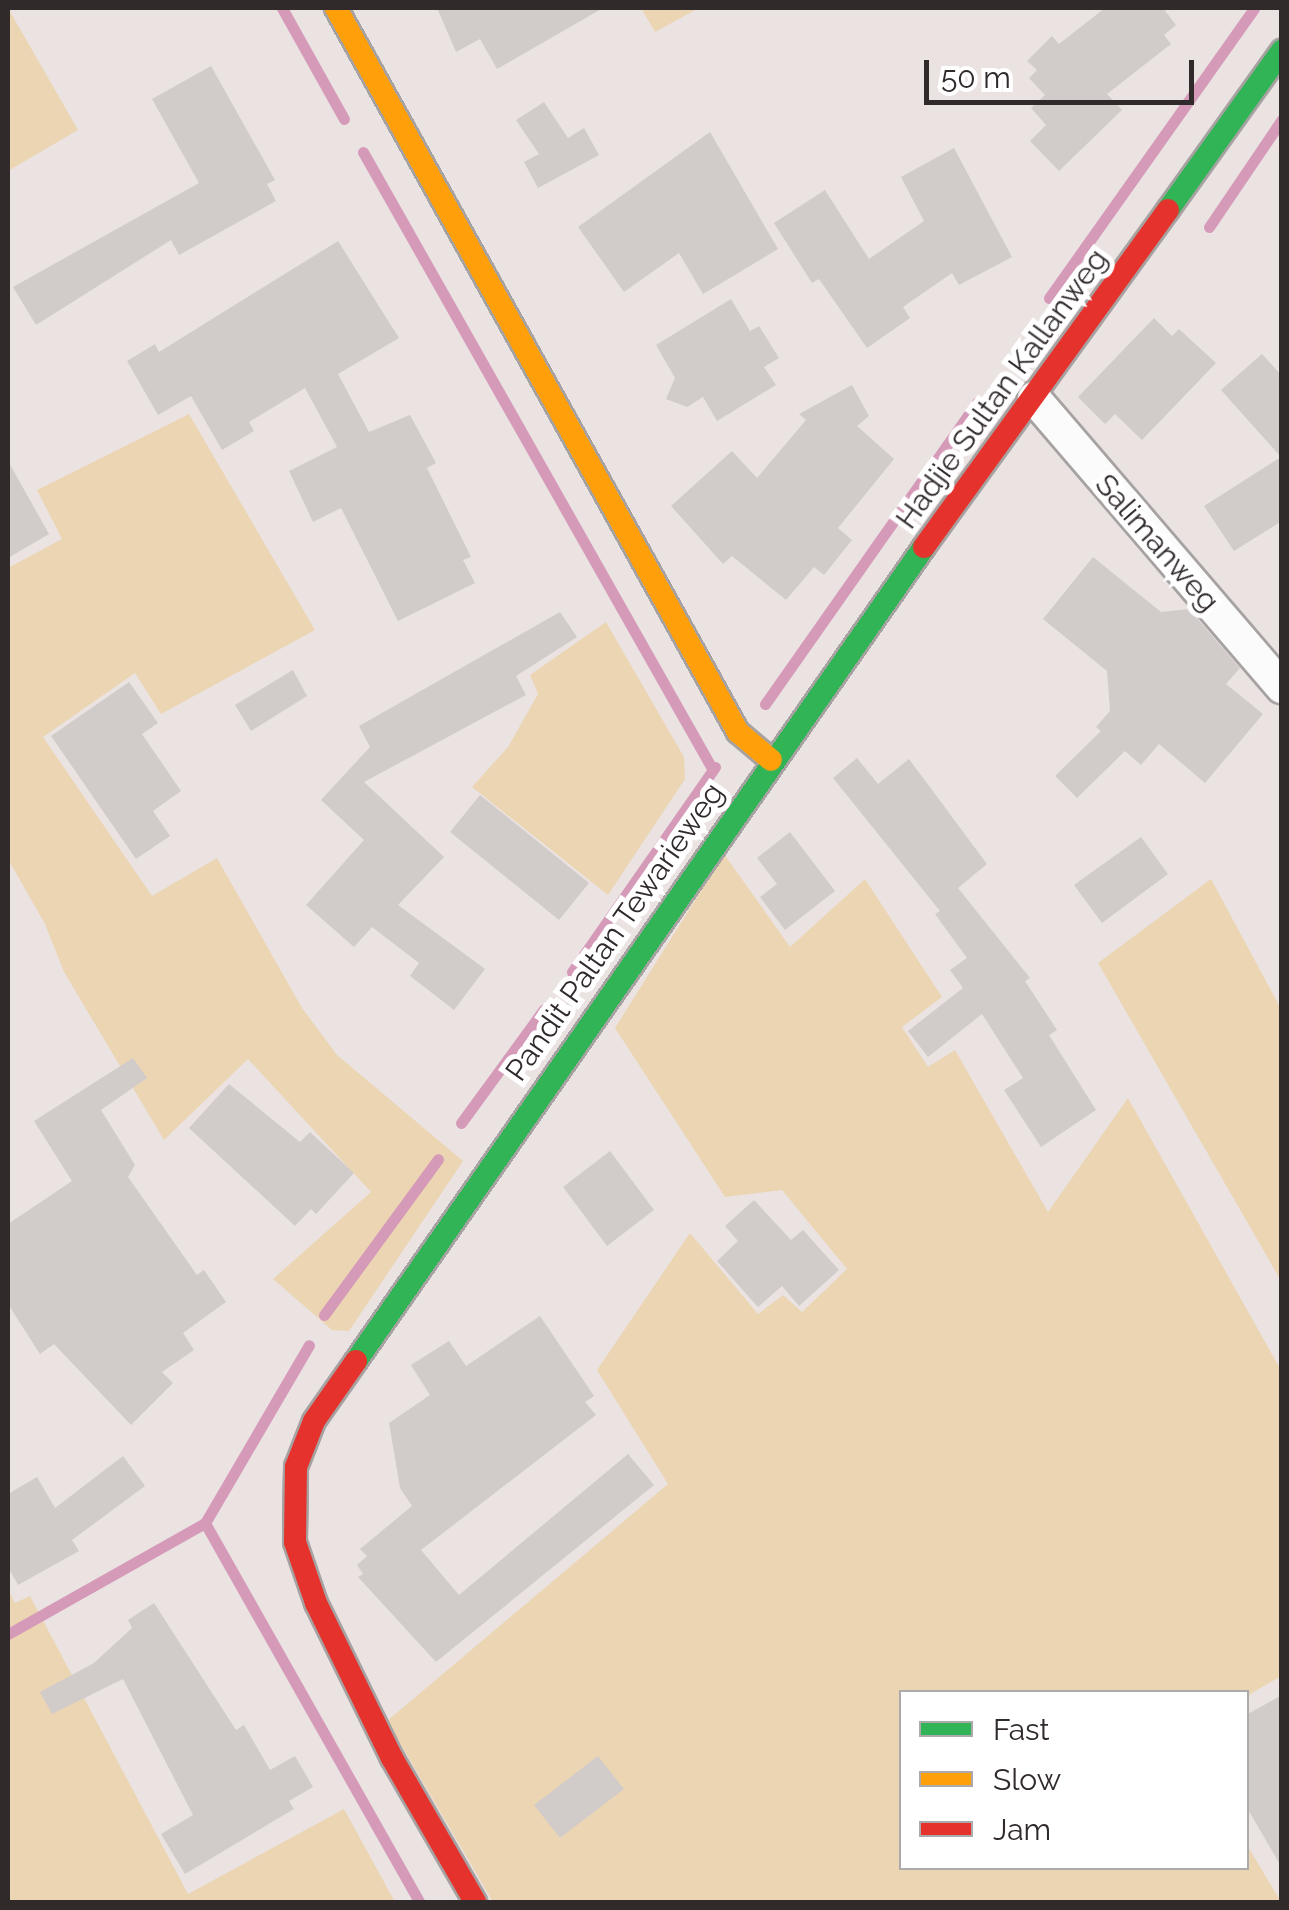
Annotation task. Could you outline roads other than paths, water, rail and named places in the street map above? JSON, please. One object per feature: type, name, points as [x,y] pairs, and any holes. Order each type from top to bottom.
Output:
[{"type":"street","points":[[336,8],[738,732],[771,760]]},
{"type":"street","name":"Hadjie Sultan Kallanweg","points":[[771,760],[1282,52]]},
{"type":"street","name":"Salimanweg","points":[[1034,398],[1282,687]]},
{"type":"street","name":"Pandit Paltan Tewarieweg","points":[[475,1902],[392,1758],[316,1603],[295,1542],[296,1468],[314,1420],[356,1352],[771,760]]},
{"type":"waterway","points":[[282,8],[344,119]]},
{"type":"waterway","points":[[1049,298],[1254,8]]},
{"type":"waterway","points":[[1209,227],[1282,119]]},
{"type":"waterway","points":[[363,152],[713,770]]},
{"type":"waterway","points":[[765,704],[977,402]]},
{"type":"waterway","points":[[572,972],[715,767]]},
{"type":"waterway","points":[[461,1123],[544,1009]]},
{"type":"waterway","points":[[324,1315],[438,1159]]},
{"type":"waterway","points":[[205,1523],[309,1345]]},
{"type":"waterway","points":[[8,1634],[205,1523],[419,1902]]}]
